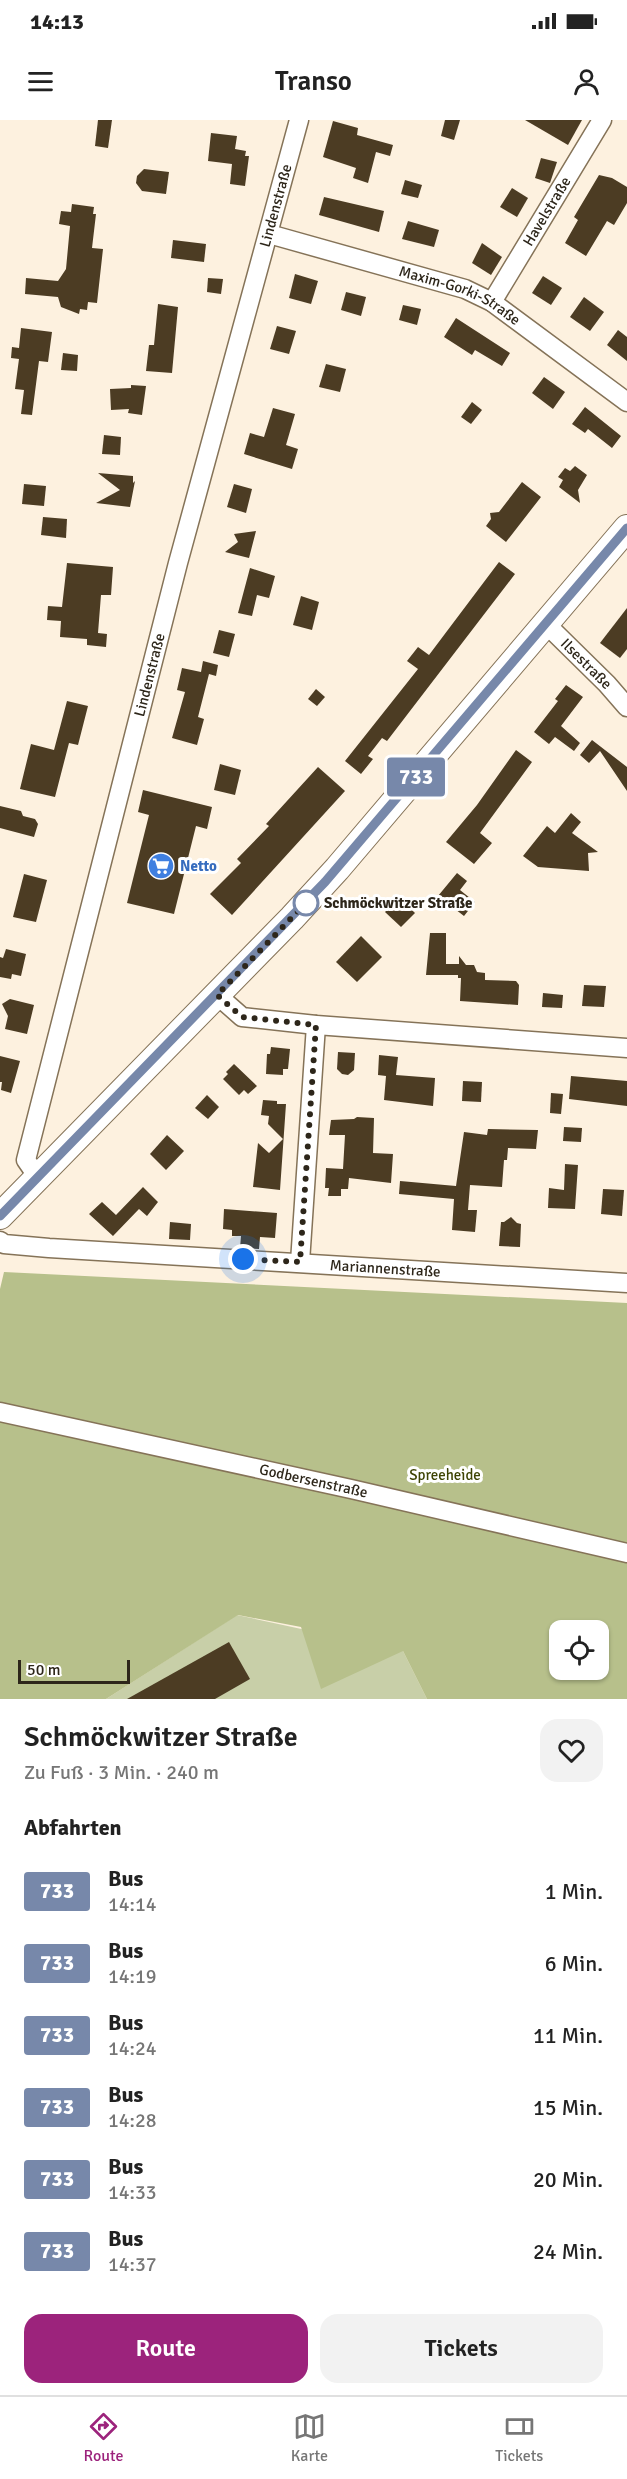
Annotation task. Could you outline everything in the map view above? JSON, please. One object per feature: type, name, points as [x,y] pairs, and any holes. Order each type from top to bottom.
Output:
[{"type":"main road","points":[[0,1216],[337,869],[627,528]]},
{"type":"street","name":"Lindenstraße","points":[[37,1176],[26,1160],[181,552],[299,120]]},
{"type":"street","name":"Havelstraße","points":[[492,302],[602,120]]},
{"type":"street","name":"Maxim-Gorki-Straße","points":[[269,234],[465,289],[492,302],[627,402]]},
{"type":"street","name":"Ilsestraße","points":[[545,623],[627,707]]},
{"type":"street","points":[[217,995],[242,1017],[316,1025],[627,1048]]},
{"type":"street","points":[[300,1262],[316,1025]]},
{"type":"street","name":"Mariannenstraße","points":[[0,1240],[4,1244],[49,1248],[627,1283]]},
{"type":"street","name":"Godbersenstraße","points":[[0,1412],[351,1489],[627,1553]]},
{"type":"green space","name":"Spreeheide","points":[[4,1272],[627,1303],[627,1699],[427,1699],[403,1651],[321,1689],[301,1627],[238,1615],[106,1699],[0,1699],[0,1289]]},
{"type":"green space","points":[[237,1615],[403,1651],[427,1699],[106,1699]]},
{"type":"building","points":[[98,120],[112,120],[108,148],[95,146]]},
{"type":"building","points":[[445,120],[460,120],[454,140],[441,136]]},
{"type":"building","points":[[525,120],[582,120],[568,145]]},
{"type":"building","points":[[333,121],[358,128],[357,135],[393,145],[390,156],[376,152],[368,183],[353,178],[356,168],[323,157]]},
{"type":"building","points":[[211,133],[237,136],[235,149],[246,151],[245,156],[249,156],[245,186],[230,184],[232,164],[208,161]]},
{"type":"building","points":[[541,158],[557,162],[550,183],[535,178]]},
{"type":"building","points":[[144,169],[169,172],[166,194],[142,191],[136,183],[137,176]]},
{"type":"building","points":[[599,175],[612,178],[627,187],[627,203],[614,225],[607,221],[586,256],[565,243],[578,220],[574,217]]},
{"type":"building","points":[[405,180],[422,185],[418,198],[401,194]]},
{"type":"building","points":[[512,188],[528,198],[517,217],[500,207]]},
{"type":"building","points":[[324,197],[384,211],[379,232],[319,215]]},
{"type":"building","points":[[72,204],[94,207],[93,214],[96,214],[92,248],[103,249],[97,303],[88,302],[87,310],[80,309],[79,314],[61,307],[58,297],[25,294],[26,278],[58,281],[66,269],[70,226],[59,224],[61,211],[71,212]]},
{"type":"building","points":[[408,221],[439,230],[434,247],[402,239]]},
{"type":"building","points":[[173,240],[206,244],[204,262],[171,258]]},
{"type":"building","points":[[482,243],[502,257],[491,275],[472,263]]},
{"type":"building","points":[[295,274],[318,281],[311,304],[289,298]]},
{"type":"building","points":[[543,276],[562,288],[551,305],[532,293]]},
{"type":"building","points":[[208,278],[223,279],[221,294],[207,292]]},
{"type":"building","points":[[346,292],[366,297],[361,316],[341,310]]},
{"type":"building","points":[[584,297],[604,312],[590,331],[570,317]]},
{"type":"building","points":[[158,304],[178,307],[172,373],[146,371],[149,345],[154,345]]},
{"type":"building","points":[[403,305],[421,309],[417,325],[399,320]]},
{"type":"building","points":[[456,318],[510,353],[502,366],[475,350],[472,355],[444,337]]},
{"type":"building","points":[[277,326],[296,331],[289,354],[270,349]]},
{"type":"building","points":[[21,328],[52,332],[48,362],[39,361],[32,415],[21,414],[24,390],[15,389],[19,359],[11,358],[12,347],[19,348]]},
{"type":"building","points":[[618,330],[627,337],[627,361],[607,345]]},
{"type":"building","points":[[63,353],[78,355],[77,371],[61,370]]},
{"type":"building","points":[[326,364],[346,369],[340,392],[319,387]]},
{"type":"building","points":[[544,377],[565,392],[553,409],[532,393]]},
{"type":"building","points":[[131,385],[146,386],[142,415],[128,413],[129,409],[111,410],[110,389],[131,388]]},
{"type":"building","points":[[472,402],[482,410],[471,424],[461,417]]},
{"type":"building","points":[[585,407],[621,436],[612,448],[588,429],[585,433],[572,424]]},
{"type":"building","points":[[273,408],[295,414],[286,445],[298,449],[292,469],[244,454],[250,433],[264,437]]},
{"type":"building","points":[[104,435],[121,437],[120,455],[102,454]]},
{"type":"building","points":[[575,466],[587,475],[578,490],[580,503],[559,487],[563,480],[558,477],[565,468],[570,471]]},
{"type":"building","points":[[98,473],[133,476],[133,483],[135,481],[130,507],[96,503],[120,490]]},
{"type":"building","points":[[522,482],[541,497],[506,542],[486,526],[491,519],[490,513],[499,512]]},
{"type":"building","points":[[24,484],[46,486],[44,506],[22,504]]},
{"type":"building","points":[[234,484],[252,489],[246,513],[227,507]]},
{"type":"building","points":[[43,517],[67,519],[66,538],[41,535]]},
{"type":"building","points":[[256,531],[249,558],[225,552],[238,542],[234,534]]},
{"type":"building","points":[[499,562],[515,574],[387,741],[382,738],[368,756],[373,759],[361,774],[345,761],[418,669],[407,661],[418,647],[429,655]]},
{"type":"building","points":[[67,563],[113,567],[111,595],[101,595],[98,633],[107,634],[106,647],[87,645],[87,639],[60,637],[61,621],[47,620],[48,606],[62,607]]},
{"type":"building","points":[[250,568],[275,576],[269,598],[257,595],[252,616],[238,613]]},
{"type":"building","points":[[301,596],[319,602],[312,630],[293,625]]},
{"type":"building","points":[[627,608],[627,649],[620,658],[600,643]]},
{"type":"building","points":[[219,630],[235,634],[229,657],[213,653]]},
{"type":"building","points":[[203,661],[218,665],[216,676],[209,674],[198,717],[204,719],[197,745],[172,738],[185,692],[177,690],[182,668],[201,672]]},
{"type":"building","points":[[566,685],[583,697],[561,726],[580,743],[574,751],[555,737],[549,744],[534,732],[558,701],[555,699]]},
{"type":"building","points":[[316,689],[325,697],[317,706],[308,699]]},
{"type":"building","points":[[67,701],[88,706],[78,745],[69,743],[55,797],[20,789],[31,744],[54,750]]},
{"type":"building","points":[[592,740],[627,767],[627,791],[600,751],[589,763],[580,755]]},
{"type":"building","points":[[516,750],[532,762],[480,833],[492,843],[474,864],[446,842],[477,805]]},
{"type":"building","points":[[220,764],[241,770],[235,795],[214,790]]},
{"type":"building","points":[[318,767],[345,791],[232,915],[210,894],[241,863],[237,859],[269,826],[266,824]]},
{"type":"building","name":"Netto","points":[[143,790],[212,807],[207,829],[196,826],[174,914],[127,903],[149,815],[138,812]]},
{"type":"building","points":[[0,806],[21,811],[23,816],[35,819],[38,824],[34,837],[0,828]]},
{"type":"building","points":[[571,813],[581,822],[572,833],[598,852],[588,853],[589,871],[538,867],[523,856],[547,826],[555,833]]},
{"type":"building","points":[[457,873],[467,881],[460,890],[475,902],[464,916],[438,896]]},
{"type":"building","points":[[24,874],[47,880],[36,922],[13,917]]},
{"type":"building","points":[[399,898],[415,913],[401,927],[385,912]]},
{"type":"building","points":[[430,933],[446,933],[446,964],[459,964],[459,956],[466,965],[474,965],[477,972],[485,973],[485,980],[516,981],[519,985],[518,1005],[460,1001],[461,978],[458,978],[458,975],[426,975]]},
{"type":"building","points":[[361,936],[382,957],[357,982],[336,962]]},
{"type":"building","points":[[6,949],[26,954],[21,976],[12,974],[11,979],[0,977],[0,957],[3,958]]},
{"type":"building","points":[[584,985],[606,986],[604,1007],[582,1006]]},
{"type":"building","points":[[543,993],[563,995],[562,1008],[542,1007]]},
{"type":"building","points":[[10,999],[34,1005],[27,1034],[5,1029],[8,1016],[2,1004]]},
{"type":"building","points":[[271,1047],[290,1049],[288,1069],[283,1069],[283,1075],[266,1074],[267,1054],[270,1054]]},
{"type":"building","points":[[338,1052],[355,1053],[354,1070],[348,1075],[342,1074],[337,1069]]},
{"type":"building","points":[[379,1055],[398,1057],[396,1075],[435,1078],[433,1106],[384,1100],[386,1076],[378,1075]]},
{"type":"building","points":[[0,1056],[20,1061],[11,1093],[1,1090]]},
{"type":"building","points":[[234,1064],[257,1086],[248,1094],[244,1090],[239,1095],[223,1079]]},
{"type":"building","points":[[571,1076],[627,1081],[627,1106],[569,1099]]},
{"type":"building","points":[[463,1081],[482,1082],[481,1102],[462,1101]]},
{"type":"building","points":[[551,1093],[563,1094],[561,1114],[550,1113]]},
{"type":"building","points":[[207,1095],[219,1107],[208,1119],[195,1108]]},
{"type":"building","points":[[263,1100],[286,1104],[280,1190],[253,1187],[258,1143],[269,1153],[283,1139],[268,1124],[269,1116],[261,1115]]},
{"type":"building","points":[[374,1118],[373,1153],[393,1154],[391,1183],[349,1178],[348,1189],[341,1189],[341,1196],[328,1196],[329,1188],[325,1188],[326,1168],[343,1169],[345,1135],[329,1135],[331,1120]]},
{"type":"building","points":[[564,1127],[582,1128],[581,1142],[563,1141]]},
{"type":"building","points":[[488,1129],[538,1130],[536,1149],[508,1148],[507,1160],[504,1160],[502,1187],[470,1185],[468,1210],[477,1210],[475,1232],[452,1230],[454,1199],[399,1194],[400,1181],[456,1186],[464,1132],[487,1135]]},
{"type":"building","points":[[167,1135],[184,1151],[166,1170],[150,1154]]},
{"type":"building","points":[[565,1164],[578,1165],[575,1209],[548,1208],[549,1188],[564,1190]]},
{"type":"building","points":[[143,1187],[158,1202],[147,1216],[139,1209],[113,1236],[89,1214],[102,1202],[116,1215]]},
{"type":"building","points":[[603,1189],[624,1190],[622,1216],[601,1214]]},
{"type":"building","points":[[224,1209],[277,1213],[275,1238],[260,1237],[259,1249],[240,1248],[241,1236],[232,1236],[232,1230],[223,1229]]},
{"type":"building","points":[[511,1217],[521,1224],[520,1247],[499,1246],[501,1222]]},
{"type":"building","points":[[170,1222],[191,1224],[190,1240],[169,1239]]},
{"type":"building","points":[[229,1642],[250,1679],[215,1699],[127,1699]]},
{"type":"bus line","name":"733","points":[[0,1216],[325,882],[627,528]]},
{"type":"place","name":"Netto","points":[[161,866]]},
{"type":"place","name":"Schmöckwitzer Straße","points":[[306,903]]},
{"type":"route","points":[[243,1259],[300,1262],[316,1025],[242,1017],[217,995],[306,903]]}]
